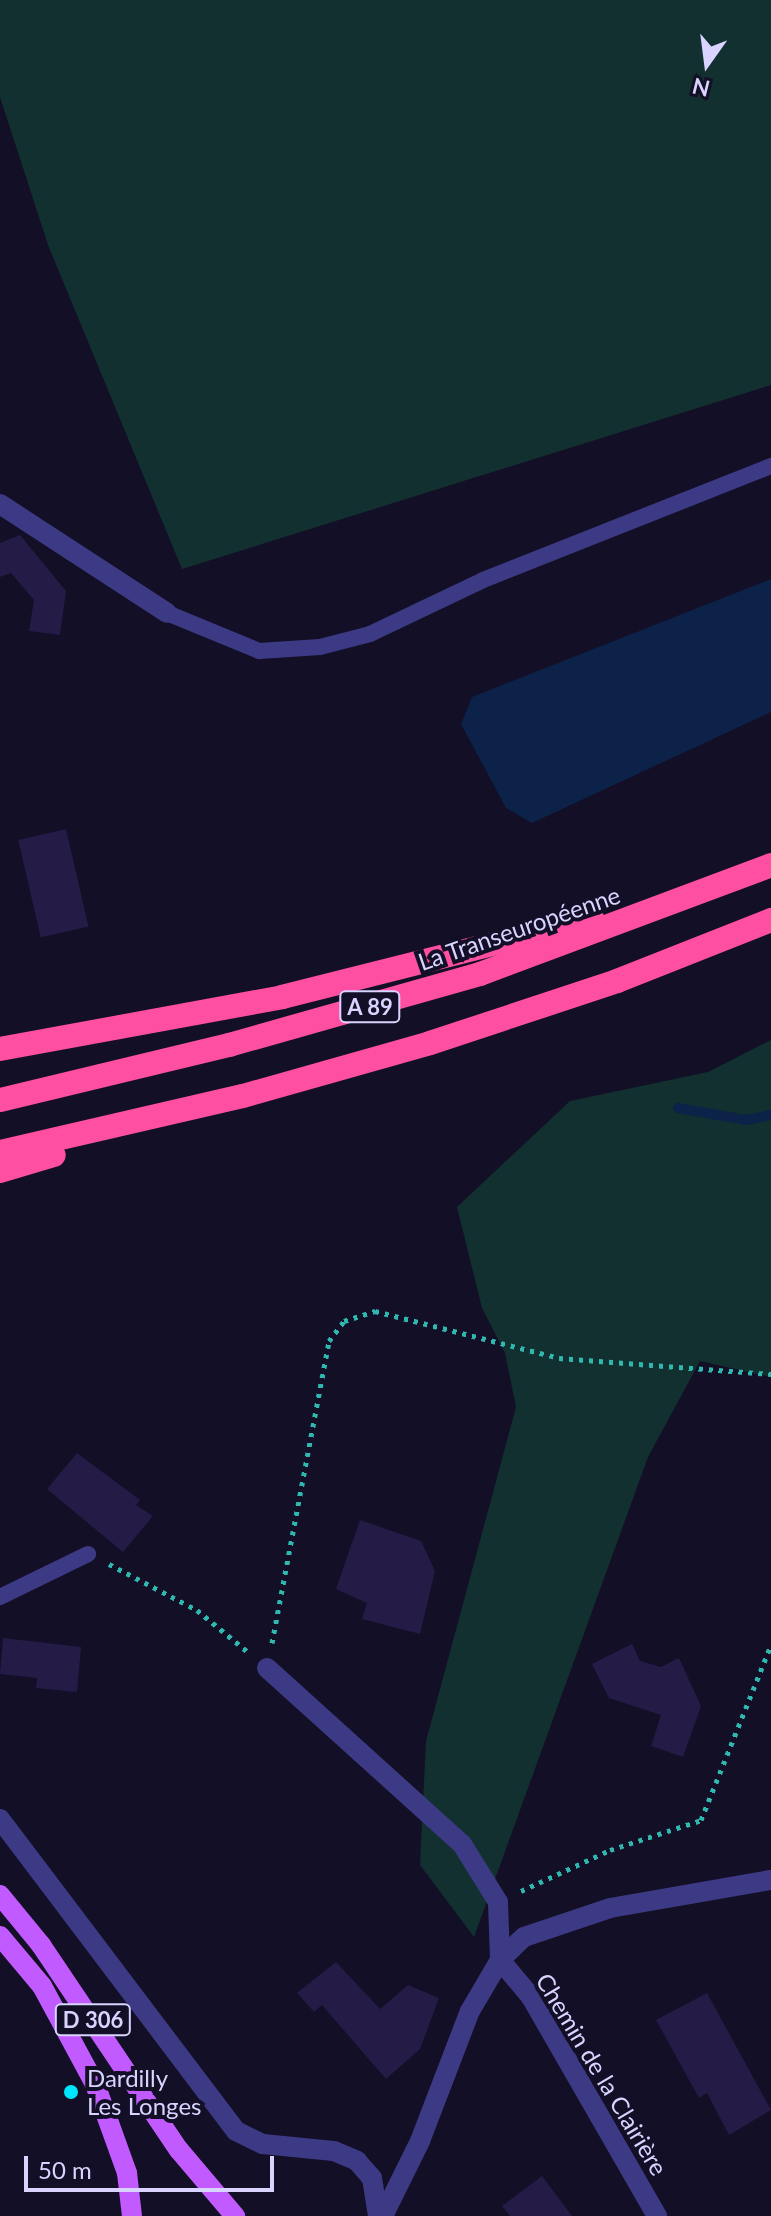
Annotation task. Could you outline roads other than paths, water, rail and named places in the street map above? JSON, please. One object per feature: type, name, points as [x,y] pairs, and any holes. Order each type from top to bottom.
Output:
[{"type":"highway","name":"La Transeuropéenne","points":[[0,1100],[352,1012],[480,974],[730,884],[771,865]]},
{"type":"highway","points":[[0,1049],[282,997],[730,884]]},
{"type":"highway","name":"A 89","points":[[0,1152],[243,1096],[430,1043],[617,981],[771,920]]},
{"type":"highway","points":[[0,1171],[243,1096]]},
{"type":"main road","name":"D 306","points":[[0,1895],[41,1945],[179,2150],[235,2216]]},
{"type":"main road","name":"D 306","points":[[0,1936],[42,1986],[78,2047],[112,2124],[132,2216]]},
{"type":"street","points":[[0,504],[167,613]]},
{"type":"street","points":[[267,1668],[462,1844],[498,1902],[500,1960]]},
{"type":"street","points":[[0,1819],[236,2131],[263,2144],[334,2151],[357,2161],[372,2178],[380,2216]]},
{"type":"street","points":[[380,2216],[420,2141],[470,2011],[500,1960],[524,1937],[610,1908],[771,1880]]},
{"type":"street","name":"Chemin de la Clairière","points":[[500,1960],[531,1997],[657,2216]]},
{"type":"lane","points":[[167,613],[259,651],[320,647],[370,634],[483,580],[771,466]]},
{"type":"lane","points":[[0,1597],[88,1554]]},
{"type":"water","points":[[771,579],[771,712],[532,823],[506,808],[461,724],[472,697]]},
{"type":"waterway","points":[[678,1108],[746,1120],[771,1115]]},
{"type":"place","name":"Dardilly Les Longes","points":[[71,2092]]}]
